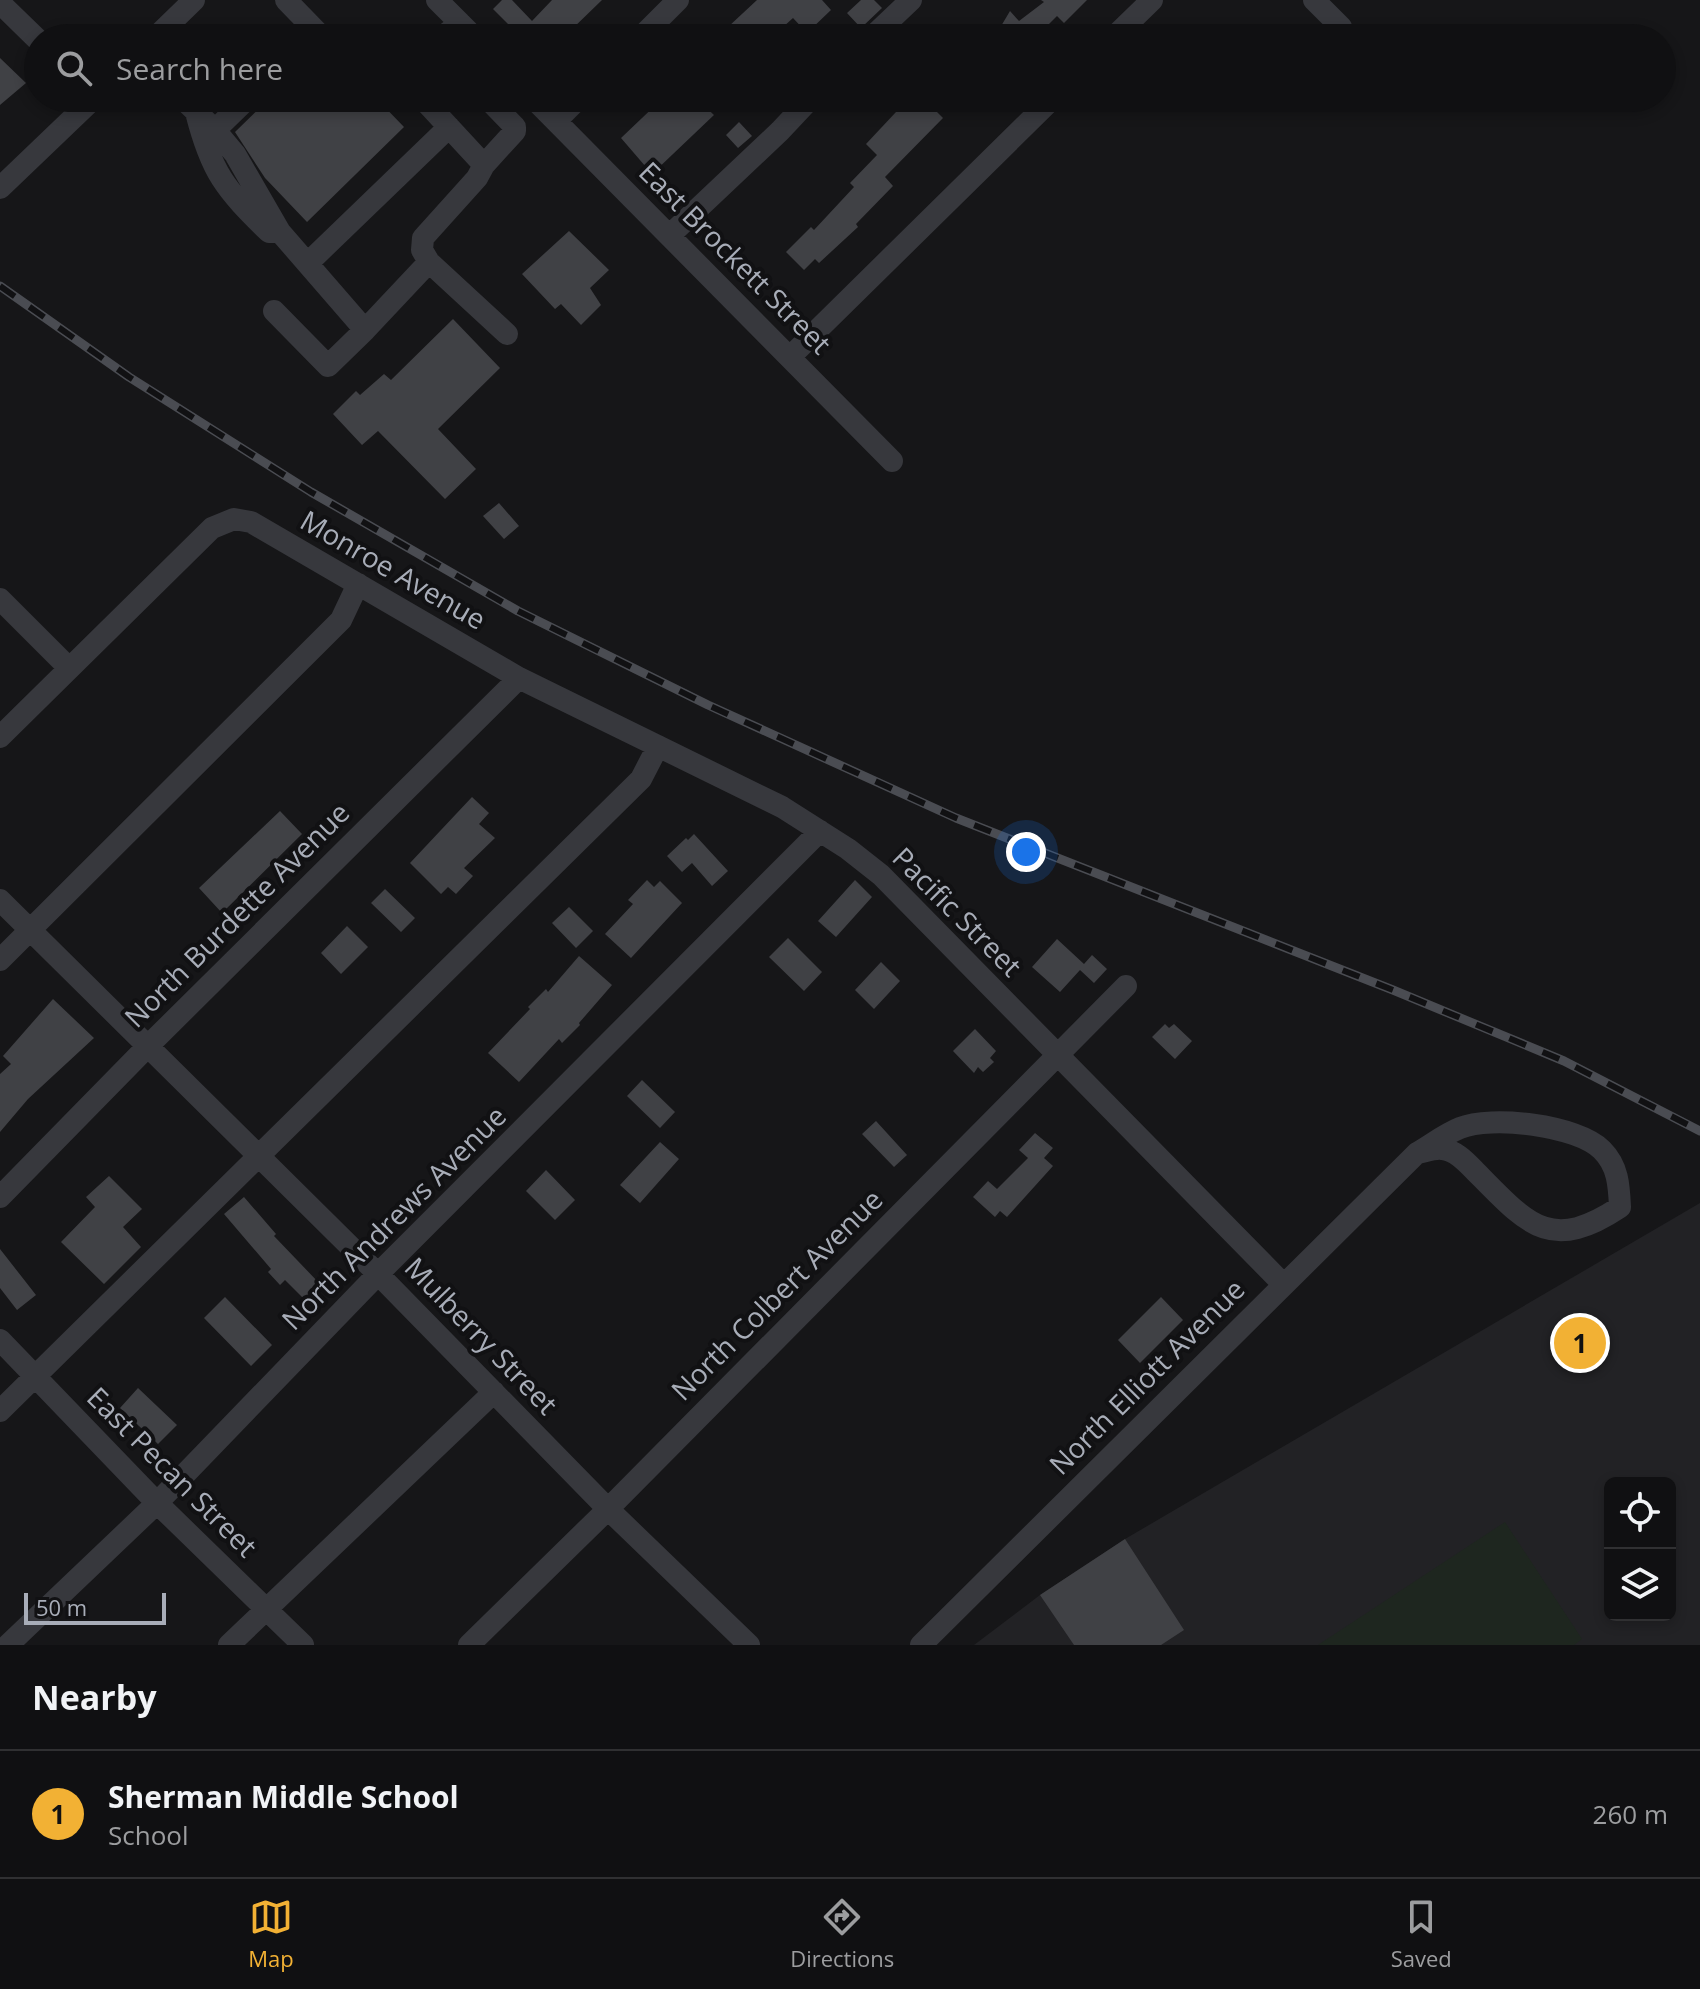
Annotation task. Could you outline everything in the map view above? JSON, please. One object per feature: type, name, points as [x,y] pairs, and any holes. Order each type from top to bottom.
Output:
[{"type":"street","points":[[169,24],[194,0]]},
{"type":"street","points":[[286,0],[309,24]]},
{"type":"street","points":[[439,0],[461,24]]},
{"type":"street","points":[[654,24],[678,0]]},
{"type":"street","points":[[886,24],[911,0]]},
{"type":"street","points":[[1127,24],[1152,0]]},
{"type":"street","points":[[1314,0],[1338,24]]},
{"type":"street","points":[[0,3],[24,26]]},
{"type":"street","points":[[0,188],[79,112]]},
{"type":"street","points":[[191,112],[215,170],[237,201],[269,232],[280,232]]},
{"type":"street","points":[[196,112],[235,154],[280,232],[365,330]]},
{"type":"street","points":[[215,130],[234,112]]},
{"type":"street","points":[[435,112],[484,165]]},
{"type":"street","points":[[501,112],[515,127],[515,131],[423,238],[422,250],[429,262],[507,334]]},
{"type":"street","name":"East Brockett Street","points":[[547,112],[892,461]]},
{"type":"street","points":[[556,121],[565,112]]},
{"type":"street","points":[[670,235],[798,112]]},
{"type":"street","points":[[791,356],[1039,112]]},
{"type":"street","points":[[308,263],[449,127]]},
{"type":"street","points":[[274,311],[328,366],[429,262]]},
{"type":"street","name":"Monroe Avenue","points":[[69,668],[212,528],[234,519],[251,522],[519,678]]},
{"type":"street","points":[[0,960],[341,620],[358,584]]},
{"type":"street","points":[[0,599],[69,668],[0,737]]},
{"type":"street","name":"Pacific Street","points":[[519,678],[782,807],[881,875],[1283,1284]]},
{"type":"street","name":"North Burdette Avenue","points":[[0,1197],[519,678]]},
{"type":"street","points":[[0,1411],[641,779],[658,746]]},
{"type":"street","name":"North Andrews Avenue","points":[[8,1645],[157,1503],[378,1274],[820,831]]},
{"type":"street","name":"Mulberry Street","points":[[0,900],[378,1274],[608,1509],[749,1645]]},
{"type":"street","name":"North Colbert Avenue","points":[[469,1645],[608,1509],[1126,986]]},
{"type":"street","name":"North Elliott Avenue","points":[[921,1645],[1417,1153],[1461,1127],[1507,1121],[1564,1130],[1601,1149],[1618,1175],[1620,1207],[1595,1223],[1572,1231],[1539,1227],[1512,1208],[1461,1156],[1443,1149],[1417,1153]]},
{"type":"street","name":"East Pecan Street","points":[[0,1340],[157,1503],[303,1645]]},
{"type":"street","points":[[229,1645],[494,1392]]},
{"type":"shaded area","points":[[1700,1203],[1700,1645],[974,1645],[1040,1595],[1125,1539]]},
{"type":"shaded area","points":[[1505,1522],[1582,1639],[1574,1645],[1318,1645]]},
{"type":"building","points":[[502,0],[512,0],[532,21],[552,0],[602,0],[577,24],[508,24],[493,9]]},
{"type":"building","points":[[757,0],[822,0],[831,10],[816,24],[799,24],[793,18],[786,24],[731,24]]},
{"type":"building","points":[[861,0],[874,0],[882,8],[865,24],[857,24],[847,13]]},
{"type":"building","points":[[1041,0],[1087,0],[1064,23],[1057,16],[1049,24],[1002,24],[1010,11],[1019,21],[1044,2]]},
{"type":"building","points":[[0,58],[24,81],[24,85],[0,105]]},
{"type":"building","points":[[256,112],[390,112],[404,127],[307,222],[265,178],[235,132]]},
{"type":"building","points":[[648,112],[711,112],[714,115],[652,174],[621,138]]},
{"type":"building","points":[[896,112],[937,112],[943,118],[885,177],[893,186],[856,224],[858,227],[819,263],[815,259],[804,270],[786,252],[811,227],[814,230],[854,187],[850,183],[877,155],[866,144]]},
{"type":"building","points":[[739,122],[752,136],[738,148],[726,135]]},
{"type":"building","points":[[569,231],[609,270],[590,288],[601,305],[581,325],[561,304],[555,309],[522,274]]},
{"type":"building","points":[[453,319],[500,368],[438,429],[476,469],[445,499],[378,431],[362,445],[333,414],[356,391],[360,395],[384,374],[391,380]]},
{"type":"building","points":[[499,503],[519,526],[504,539],[483,516]]},
{"type":"building","points":[[472,797],[489,813],[479,824],[495,838],[464,868],[473,876],[456,894],[448,887],[441,894],[410,863]]},
{"type":"building","points":[[280,811],[302,834],[222,913],[199,888]]},
{"type":"building","points":[[694,834],[728,871],[712,886],[692,863],[682,872],[667,856]]},
{"type":"building","points":[[647,880],[654,887],[660,881],[682,903],[631,958],[605,934],[633,904],[628,900]]},
{"type":"building","points":[[855,880],[872,897],[836,937],[818,921]]},
{"type":"building","points":[[385,889],[415,918],[401,932],[371,903]]},
{"type":"building","points":[[569,907],[593,931],[576,948],[552,923]]},
{"type":"building","points":[[347,926],[368,947],[341,974],[321,953]]},
{"type":"building","points":[[788,938],[822,972],[804,991],[769,957]]},
{"type":"building","points":[[1057,939],[1084,964],[1092,955],[1107,969],[1094,983],[1080,970],[1060,992],[1032,967]]},
{"type":"building","points":[[579,956],[612,985],[580,1025],[562,1043],[559,1039],[519,1082],[488,1053]]},
{"type":"building","points":[[881,962],[900,981],[874,1009],[855,990]]},
{"type":"building","points":[[53,999],[94,1038],[28,1099],[0,1132],[0,1074],[11,1064],[3,1056]]},
{"type":"building","points":[[1165,1024],[1169,1028],[1174,1024],[1192,1041],[1175,1059],[1152,1037]]},
{"type":"building","points":[[975,1029],[996,1051],[990,1058],[994,1062],[983,1072],[978,1067],[974,1073],[953,1051]]},
{"type":"building","points":[[642,1080],[675,1112],[660,1128],[627,1096]]},
{"type":"building","points":[[876,1121],[907,1155],[894,1167],[862,1134]]},
{"type":"building","points":[[1035,1133],[1053,1148],[1044,1158],[1053,1166],[1007,1217],[1000,1211],[995,1217],[973,1197],[988,1181],[997,1189],[1028,1158],[1019,1150]]},
{"type":"building","points":[[660,1142],[679,1159],[640,1203],[620,1185]]},
{"type":"building","points":[[546,1170],[575,1200],[555,1220],[526,1191]]},
{"type":"building","points":[[109,1176],[142,1209],[123,1227],[141,1247],[104,1284],[61,1242],[95,1207],[86,1197]]},
{"type":"building","points":[[244,1197],[276,1234],[274,1236],[320,1284],[304,1299],[285,1280],[280,1285],[268,1272],[271,1269],[224,1214]]},
{"type":"building","points":[[0,1249],[36,1295],[17,1310],[0,1288]]},
{"type":"building","points":[[225,1297],[272,1345],[251,1366],[204,1318]]},
{"type":"building","points":[[1161,1297],[1183,1320],[1140,1363],[1118,1340]]},
{"type":"building","points":[[138,1388],[177,1425],[158,1444],[120,1408]]},
{"type":"building","points":[[1125,1539],[1184,1630],[1161,1645],[1074,1645],[1040,1595]]},
{"type":"railway","points":[[0,286],[129,377],[311,492],[518,611],[708,705],[956,818],[1393,990],[1564,1061],[1700,1131]]},
{"type":"place","name":"Sherman Middle School","points":[[1580,1343]]}]
